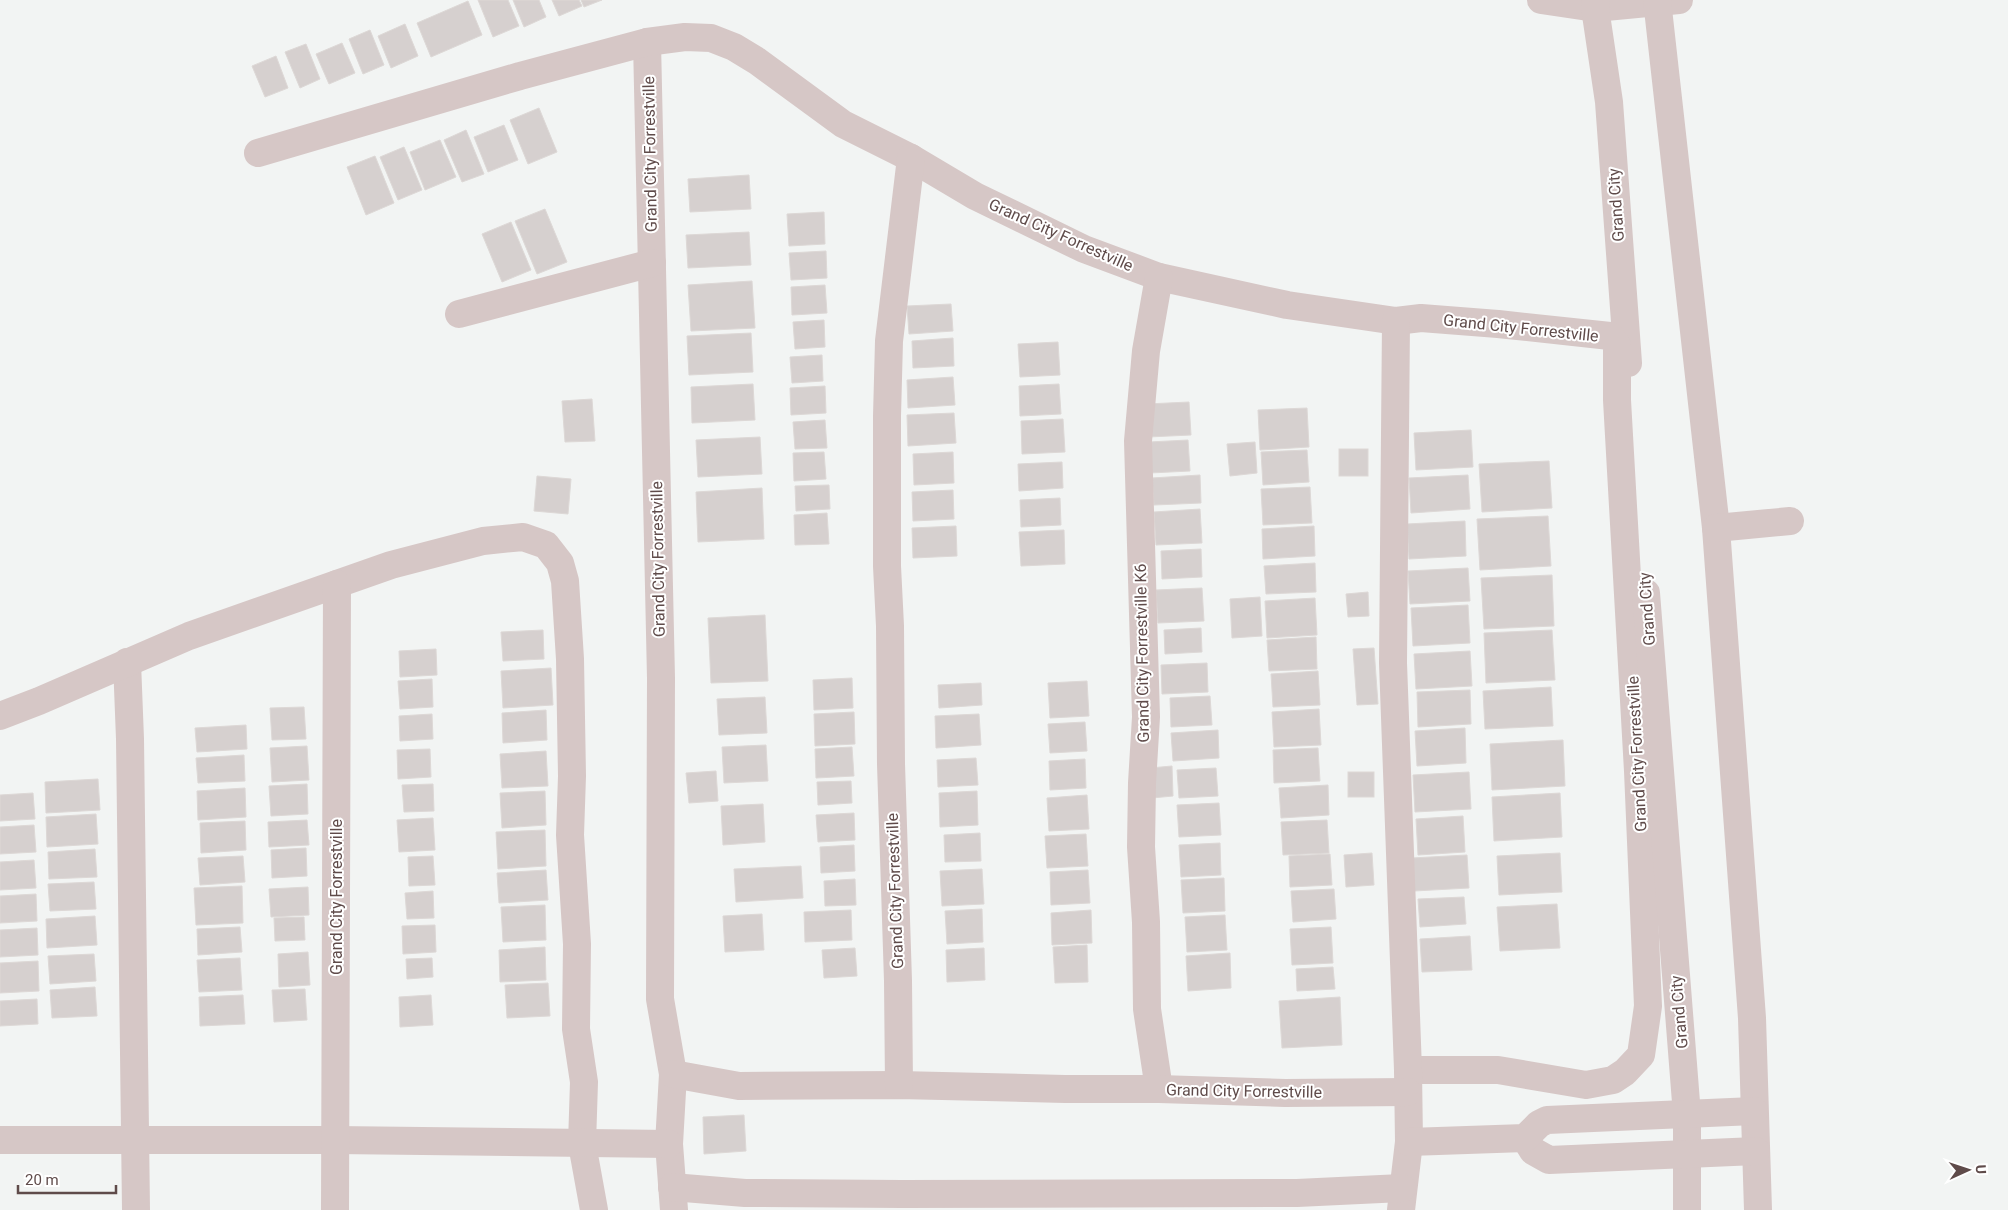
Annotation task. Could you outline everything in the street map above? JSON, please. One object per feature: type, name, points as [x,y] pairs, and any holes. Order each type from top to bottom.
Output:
[{"type":"street","points":[[1541,0],[1595,4],[1664,1],[1663,47],[1716,528],[1752,1018],[1758,1210]]},
{"type":"street","name":"Grand City","points":[[1595,4],[1609,102],[1687,1114],[1687,1210]]},
{"type":"street","name":"Grand City Forrestville","points":[[258,153],[520,76],[647,42],[685,37],[711,38],[734,47],[757,61],[843,124],[911,158],[975,196],[1084,248],[1159,277],[1287,305],[1396,321],[1421,318],[1610,336],[1617,345],[1617,400],[1638,771],[1648,1006],[1641,1055],[1625,1072],[1613,1080],[1586,1085],[1498,1070],[1285,1093],[899,1085],[739,1086],[673,1074]]},
{"type":"street","name":"Grand City Forrestville","points":[[647,42],[661,678],[660,998],[673,1074],[670,1144],[673,1199],[745,1193],[902,1202],[1152,1202],[1297,1193],[1401,1199],[1409,1142],[1393,663],[1396,321]]},
{"type":"street","name":"Grand City Forrestville","points":[[899,1085],[898,981],[891,764],[890,626],[886,566],[887,416],[889,341],[911,158]]},
{"type":"street","points":[[459,314],[652,263]]},
{"type":"street","name":"Grand City Forrestville K6","points":[[1159,277],[1146,351],[1138,441],[1146,717],[1140,847],[1146,922],[1147,1009],[1159,1089]]},
{"type":"street","points":[[1716,528],[1790,520]]},
{"type":"street","points":[[0,716],[189,636],[391,566],[483,541],[523,537],[546,545],[560,563],[565,582],[570,659],[572,776],[570,835],[576,944],[576,1029],[584,1082],[582,1144],[594,1210]]},
{"type":"street","name":"Grand City Forrestville","points":[[336,1210],[337,584]]},
{"type":"street","points":[[127,662],[130,739],[136,1210]]},
{"type":"street","points":[[1409,1142],[1525,1138],[1539,1124],[1547,1120],[1754,1111]]},
{"type":"street","points":[[1525,1138],[1534,1151],[1549,1160],[1756,1151]]},
{"type":"street","points":[[0,1140],[335,1140],[670,1144]]},
{"type":"building","points":[[478,0],[508,0],[519,26],[493,37]]},
{"type":"building","points":[[513,0],[539,0],[546,17],[524,27]]},
{"type":"building","points":[[552,0],[579,0],[582,6],[559,16]]},
{"type":"building","points":[[581,0],[602,0],[584,7]]},
{"type":"building","points":[[468,1],[482,35],[431,57],[417,23]]},
{"type":"building","points":[[405,24],[418,56],[391,68],[378,36]]},
{"type":"building","points":[[370,30],[384,65],[363,74],[349,39]]},
{"type":"building","points":[[342,43],[355,73],[329,84],[316,54]]},
{"type":"building","points":[[306,44],[320,79],[300,88],[285,52]]},
{"type":"building","points":[[276,56],[288,88],[265,97],[252,66]]},
{"type":"building","points":[[539,108],[557,152],[528,164],[510,120]]},
{"type":"building","points":[[504,125],[518,160],[488,172],[474,137]]},
{"type":"building","points":[[466,130],[484,174],[462,182],[444,140]]},
{"type":"building","points":[[440,140],[456,177],[425,190],[410,152]]},
{"type":"building","points":[[404,147],[422,190],[398,200],[380,157]]},
{"type":"building","points":[[375,156],[394,203],[366,215],[347,167]]},
{"type":"building","points":[[749,175],[751,209],[690,212],[688,179]]},
{"type":"building","points":[[545,209],[567,262],[537,274],[515,221]]},
{"type":"building","points":[[824,212],[825,244],[789,246],[787,214]]},
{"type":"building","points":[[511,222],[531,270],[502,282],[482,234]]},
{"type":"building","points":[[749,232],[751,265],[688,268],[686,235]]},
{"type":"building","points":[[826,251],[827,278],[791,280],[789,253]]},
{"type":"building","points":[[752,281],[755,328],[691,331],[688,285]]},
{"type":"building","points":[[825,285],[827,313],[792,315],[791,287]]},
{"type":"building","points":[[951,304],[953,331],[909,334],[907,306]]},
{"type":"building","points":[[824,320],[825,347],[795,349],[793,322]]},
{"type":"building","points":[[751,333],[753,372],[689,375],[687,336]]},
{"type":"building","points":[[953,338],[954,366],[913,368],[912,341]]},
{"type":"building","points":[[1058,342],[1060,375],[1020,377],[1018,344]]},
{"type":"building","points":[[822,355],[823,381],[792,383],[790,357]]},
{"type":"building","points":[[953,377],[955,405],[908,408],[907,380]]},
{"type":"building","points":[[753,384],[755,420],[692,423],[691,387]]},
{"type":"building","points":[[1059,384],[1061,414],[1020,416],[1019,386]]},
{"type":"building","points":[[825,386],[826,413],[791,415],[790,388]]},
{"type":"building","points":[[592,399],[595,441],[565,442],[562,401]]},
{"type":"building","points":[[1189,402],[1191,435],[1148,437],[1147,404]]},
{"type":"building","points":[[1307,408],[1309,447],[1260,450],[1258,410]]},
{"type":"building","points":[[954,413],[956,443],[908,446],[907,415]]},
{"type":"building","points":[[1063,419],[1065,452],[1022,454],[1021,421]]},
{"type":"building","points":[[825,420],[827,448],[795,449],[793,422]]},
{"type":"building","points":[[1471,430],[1473,467],[1416,470],[1414,433]]},
{"type":"building","points":[[760,437],[762,474],[698,477],[696,440]]},
{"type":"building","points":[[1188,440],[1190,471],[1150,473],[1149,442]]},
{"type":"building","points":[[1255,442],[1257,473],[1230,476],[1227,444]]},
{"type":"building","points":[[1339,449],[1368,449],[1368,476],[1339,476]]},
{"type":"building","points":[[1307,450],[1309,482],[1263,485],[1261,452]]},
{"type":"building","points":[[824,452],[826,479],[794,481],[793,453]]},
{"type":"building","points":[[953,452],[954,483],[914,485],[913,454]]},
{"type":"building","points":[[1549,461],[1552,508],[1482,512],[1479,464]]},
{"type":"building","points":[[1062,462],[1063,488],[1019,491],[1018,464]]},
{"type":"building","points":[[1200,475],[1201,503],[1154,505],[1152,478]]},
{"type":"building","points":[[1468,475],[1470,509],[1411,513],[1409,478]]},
{"type":"building","points":[[537,476],[571,479],[568,514],[534,511]]},
{"type":"building","points":[[829,485],[830,509],[796,511],[795,486]]},
{"type":"building","points":[[1310,487],[1312,523],[1263,525],[1261,489]]},
{"type":"building","points":[[762,488],[764,539],[698,542],[696,492]]},
{"type":"building","points":[[953,490],[954,519],[913,521],[912,492]]},
{"type":"building","points":[[1060,498],[1061,525],[1021,527],[1020,500]]},
{"type":"building","points":[[1200,509],[1202,543],[1156,545],[1154,512]]},
{"type":"building","points":[[827,513],[829,544],[795,545],[794,515]]},
{"type":"building","points":[[1548,516],[1551,566],[1480,570],[1477,519]]},
{"type":"building","points":[[1465,521],[1466,556],[1409,559],[1407,524]]},
{"type":"building","points":[[956,526],[957,556],[913,558],[912,528]]},
{"type":"building","points":[[1314,526],[1315,556],[1263,559],[1262,529]]},
{"type":"building","points":[[1064,530],[1065,564],[1021,566],[1019,532]]},
{"type":"building","points":[[1201,549],[1202,577],[1162,579],[1161,551]]},
{"type":"building","points":[[1315,563],[1316,592],[1266,594],[1264,566]]},
{"type":"building","points":[[1468,568],[1470,601],[1410,604],[1408,571]]},
{"type":"building","points":[[1552,575],[1554,626],[1484,629],[1481,578]]},
{"type":"building","points":[[1202,588],[1204,621],[1158,623],[1156,590]]},
{"type":"building","points":[[1368,592],[1369,616],[1348,617],[1346,594]]},
{"type":"building","points":[[1260,597],[1262,636],[1232,638],[1230,599]]},
{"type":"building","points":[[1315,598],[1317,635],[1267,638],[1265,601]]},
{"type":"building","points":[[1468,605],[1470,643],[1413,646],[1411,608]]},
{"type":"building","points":[[765,615],[768,681],[711,683],[708,618]]},
{"type":"building","points":[[1201,628],[1202,652],[1165,654],[1164,630]]},
{"type":"building","points":[[543,630],[544,659],[503,661],[501,632]]},
{"type":"building","points":[[1552,630],[1555,680],[1486,683],[1484,633]]},
{"type":"building","points":[[1316,637],[1317,669],[1269,671],[1267,640]]},
{"type":"building","points":[[1374,648],[1378,704],[1357,705],[1353,649]]},
{"type":"building","points":[[436,649],[437,675],[400,677],[399,651]]},
{"type":"building","points":[[1470,651],[1472,686],[1416,689],[1414,654]]},
{"type":"building","points":[[1207,663],[1208,692],[1162,694],[1161,665]]},
{"type":"building","points":[[551,668],[553,705],[503,708],[501,671]]},
{"type":"building","points":[[1318,671],[1320,705],[1273,707],[1271,674]]},
{"type":"building","points":[[852,678],[853,708],[814,710],[813,680]]},
{"type":"building","points":[[432,679],[433,707],[400,709],[398,681]]},
{"type":"building","points":[[1087,681],[1089,716],[1050,718],[1048,683]]},
{"type":"building","points":[[981,683],[982,705],[939,708],[938,685]]},
{"type":"building","points":[[1551,687],[1553,726],[1485,729],[1483,691]]},
{"type":"building","points":[[1470,690],[1471,724],[1418,727],[1417,692]]},
{"type":"building","points":[[1210,696],[1212,725],[1171,727],[1170,698]]},
{"type":"building","points":[[765,697],[767,733],[719,735],[717,699]]},
{"type":"building","points":[[304,707],[306,739],[272,740],[270,708]]},
{"type":"building","points":[[1319,709],[1321,745],[1274,747],[1272,712]]},
{"type":"building","points":[[546,710],[547,740],[503,743],[502,713]]},
{"type":"building","points":[[854,712],[855,744],[815,746],[814,714]]},
{"type":"building","points":[[432,714],[433,739],[400,741],[399,716]]},
{"type":"building","points":[[979,714],[981,745],[936,748],[935,716]]},
{"type":"building","points":[[1085,722],[1087,751],[1050,753],[1048,724]]},
{"type":"building","points":[[246,725],[247,749],[197,752],[195,728]]},
{"type":"building","points":[[1465,728],[1466,763],[1417,766],[1415,731]]},
{"type":"building","points":[[1218,730],[1219,758],[1173,761],[1171,733]]},
{"type":"building","points":[[1563,740],[1565,786],[1492,790],[1490,744]]},
{"type":"building","points":[[766,745],[768,781],[724,783],[722,747]]},
{"type":"building","points":[[307,746],[309,780],[272,782],[270,748]]},
{"type":"building","points":[[852,747],[854,776],[816,778],[815,749]]},
{"type":"building","points":[[1318,748],[1320,781],[1274,783],[1273,750]]},
{"type":"building","points":[[430,749],[431,777],[398,779],[397,750]]},
{"type":"building","points":[[546,751],[548,786],[502,788],[500,754]]},
{"type":"building","points":[[244,755],[245,781],[198,783],[196,758]]},
{"type":"building","points":[[976,758],[978,785],[938,787],[937,760]]},
{"type":"building","points":[[1085,759],[1086,788],[1050,790],[1049,761]]},
{"type":"building","points":[[1172,766],[1173,796],[1152,798],[1150,768]]},
{"type":"building","points":[[1216,768],[1218,796],[1179,798],[1177,770]]},
{"type":"building","points":[[716,771],[718,801],[689,803],[686,773]]},
{"type":"building","points":[[1348,772],[1374,772],[1374,797],[1348,797]]},
{"type":"building","points":[[1469,772],[1471,809],[1415,812],[1413,775]]},
{"type":"building","points":[[98,779],[100,810],[46,813],[45,782]]},
{"type":"building","points":[[851,781],[852,803],[818,805],[817,782]]},
{"type":"building","points":[[307,784],[308,814],[271,816],[269,786]]},
{"type":"building","points":[[433,784],[434,811],[404,812],[402,785]]},
{"type":"building","points":[[1328,785],[1329,815],[1281,818],[1279,788]]},
{"type":"building","points":[[245,788],[246,817],[198,820],[197,791]]},
{"type":"building","points":[[545,791],[546,825],[502,828],[500,793]]},
{"type":"building","points":[[977,791],[978,825],[940,827],[939,793]]},
{"type":"building","points":[[33,793],[35,819],[0,821],[0,795]]},
{"type":"building","points":[[1560,793],[1562,837],[1494,841],[1492,797]]},
{"type":"building","points":[[1087,795],[1089,829],[1049,831],[1047,798]]},
{"type":"building","points":[[1219,803],[1221,835],[1179,837],[1177,805]]},
{"type":"building","points":[[763,804],[765,842],[723,845],[721,806]]},
{"type":"building","points":[[854,813],[855,840],[818,842],[816,815]]},
{"type":"building","points":[[96,814],[98,844],[47,847],[46,817]]},
{"type":"building","points":[[1463,816],[1465,852],[1418,855],[1416,819]]},
{"type":"building","points":[[433,818],[435,850],[399,852],[397,820]]},
{"type":"building","points":[[307,820],[309,845],[269,847],[268,822]]},
{"type":"building","points":[[1327,820],[1329,853],[1283,855],[1281,822]]},
{"type":"building","points":[[245,821],[246,850],[201,853],[200,823]]},
{"type":"building","points":[[34,825],[36,852],[0,854],[0,827]]},
{"type":"building","points":[[545,830],[546,866],[498,869],[496,832]]},
{"type":"building","points":[[980,833],[981,861],[945,862],[944,835]]},
{"type":"building","points":[[1086,834],[1088,866],[1047,868],[1045,836]]},
{"type":"building","points":[[1220,843],[1221,875],[1181,877],[1179,845]]},
{"type":"building","points":[[854,845],[855,871],[821,873],[820,847]]},
{"type":"building","points":[[306,848],[307,876],[272,878],[271,850]]},
{"type":"building","points":[[95,849],[97,877],[49,879],[48,852]]},
{"type":"building","points":[[1372,853],[1374,885],[1346,887],[1344,855]]},
{"type":"building","points":[[1560,853],[1562,892],[1499,895],[1497,856]]},
{"type":"building","points":[[1330,854],[1332,885],[1290,887],[1289,856]]},
{"type":"building","points":[[1467,855],[1469,888],[1414,891],[1412,858]]},
{"type":"building","points":[[243,856],[245,882],[200,885],[198,858]]},
{"type":"building","points":[[433,856],[435,885],[409,886],[408,857]]},
{"type":"building","points":[[34,860],[36,888],[0,890],[0,862]]},
{"type":"building","points":[[801,866],[803,898],[736,902],[734,869]]},
{"type":"building","points":[[982,869],[984,904],[942,906],[940,871]]},
{"type":"building","points":[[546,870],[548,900],[499,903],[497,873]]},
{"type":"building","points":[[1088,870],[1090,903],[1051,905],[1050,872]]},
{"type":"building","points":[[1224,878],[1225,911],[1183,913],[1181,880]]},
{"type":"building","points":[[855,879],[856,905],[825,906],[824,881]]},
{"type":"building","points":[[94,882],[96,909],[50,911],[48,884]]},
{"type":"building","points":[[242,886],[243,923],[196,925],[194,888]]},
{"type":"building","points":[[308,887],[309,915],[271,917],[269,889]]},
{"type":"building","points":[[1334,889],[1336,919],[1293,922],[1291,891]]},
{"type":"building","points":[[433,891],[434,918],[407,919],[405,893]]},
{"type":"building","points":[[36,894],[37,921],[0,923],[0,896]]},
{"type":"building","points":[[1464,897],[1466,924],[1420,927],[1418,899]]},
{"type":"building","points":[[1557,904],[1560,948],[1500,951],[1497,907]]},
{"type":"building","points":[[545,905],[546,940],[503,942],[501,907]]},
{"type":"building","points":[[982,909],[983,942],[947,944],[945,911]]},
{"type":"building","points":[[851,910],[852,940],[805,942],[804,912]]},
{"type":"building","points":[[1091,910],[1092,943],[1052,945],[1051,913]]},
{"type":"building","points":[[762,914],[764,950],[725,952],[723,916]]},
{"type":"building","points":[[1225,915],[1227,950],[1187,952],[1185,917]]},
{"type":"building","points":[[95,916],[97,945],[47,948],[46,919]]},
{"type":"building","points":[[304,917],[305,940],[275,941],[274,918]]},
{"type":"building","points":[[435,925],[436,952],[403,954],[402,926]]},
{"type":"building","points":[[240,927],[242,952],[198,955],[197,929]]},
{"type":"building","points":[[1331,927],[1333,963],[1292,965],[1290,929]]},
{"type":"building","points":[[37,928],[38,955],[0,957],[0,930]]},
{"type":"building","points":[[1470,936],[1472,970],[1422,972],[1420,939]]},
{"type":"building","points":[[1087,945],[1088,982],[1055,983],[1053,947]]},
{"type":"building","points":[[545,947],[546,980],[500,982],[499,950]]},
{"type":"building","points":[[855,948],[857,976],[824,978],[822,950]]},
{"type":"building","points":[[984,948],[985,980],[947,982],[946,950]]},
{"type":"building","points":[[308,952],[310,985],[279,987],[278,954]]},
{"type":"building","points":[[1230,953],[1231,988],[1188,991],[1186,956]]},
{"type":"building","points":[[94,954],[96,981],[50,984],[48,956]]},
{"type":"building","points":[[240,958],[242,990],[199,992],[197,960]]},
{"type":"building","points":[[432,958],[433,977],[407,979],[406,959]]},
{"type":"building","points":[[38,961],[39,991],[0,993],[0,963]]},
{"type":"building","points":[[1333,967],[1335,989],[1297,991],[1296,969]]},
{"type":"building","points":[[548,983],[550,1016],[507,1018],[505,985]]},
{"type":"building","points":[[95,987],[97,1016],[52,1018],[50,990]]},
{"type":"building","points":[[305,989],[307,1020],[274,1022],[272,990]]},
{"type":"building","points":[[243,995],[245,1024],[200,1026],[199,997]]},
{"type":"building","points":[[431,995],[433,1025],[400,1027],[399,997]]},
{"type":"building","points":[[1340,997],[1342,1045],[1282,1048],[1279,1001]]},
{"type":"building","points":[[37,999],[38,1024],[0,1026],[0,1001]]},
{"type":"building","points":[[744,1115],[746,1151],[704,1154],[703,1117]]}]
